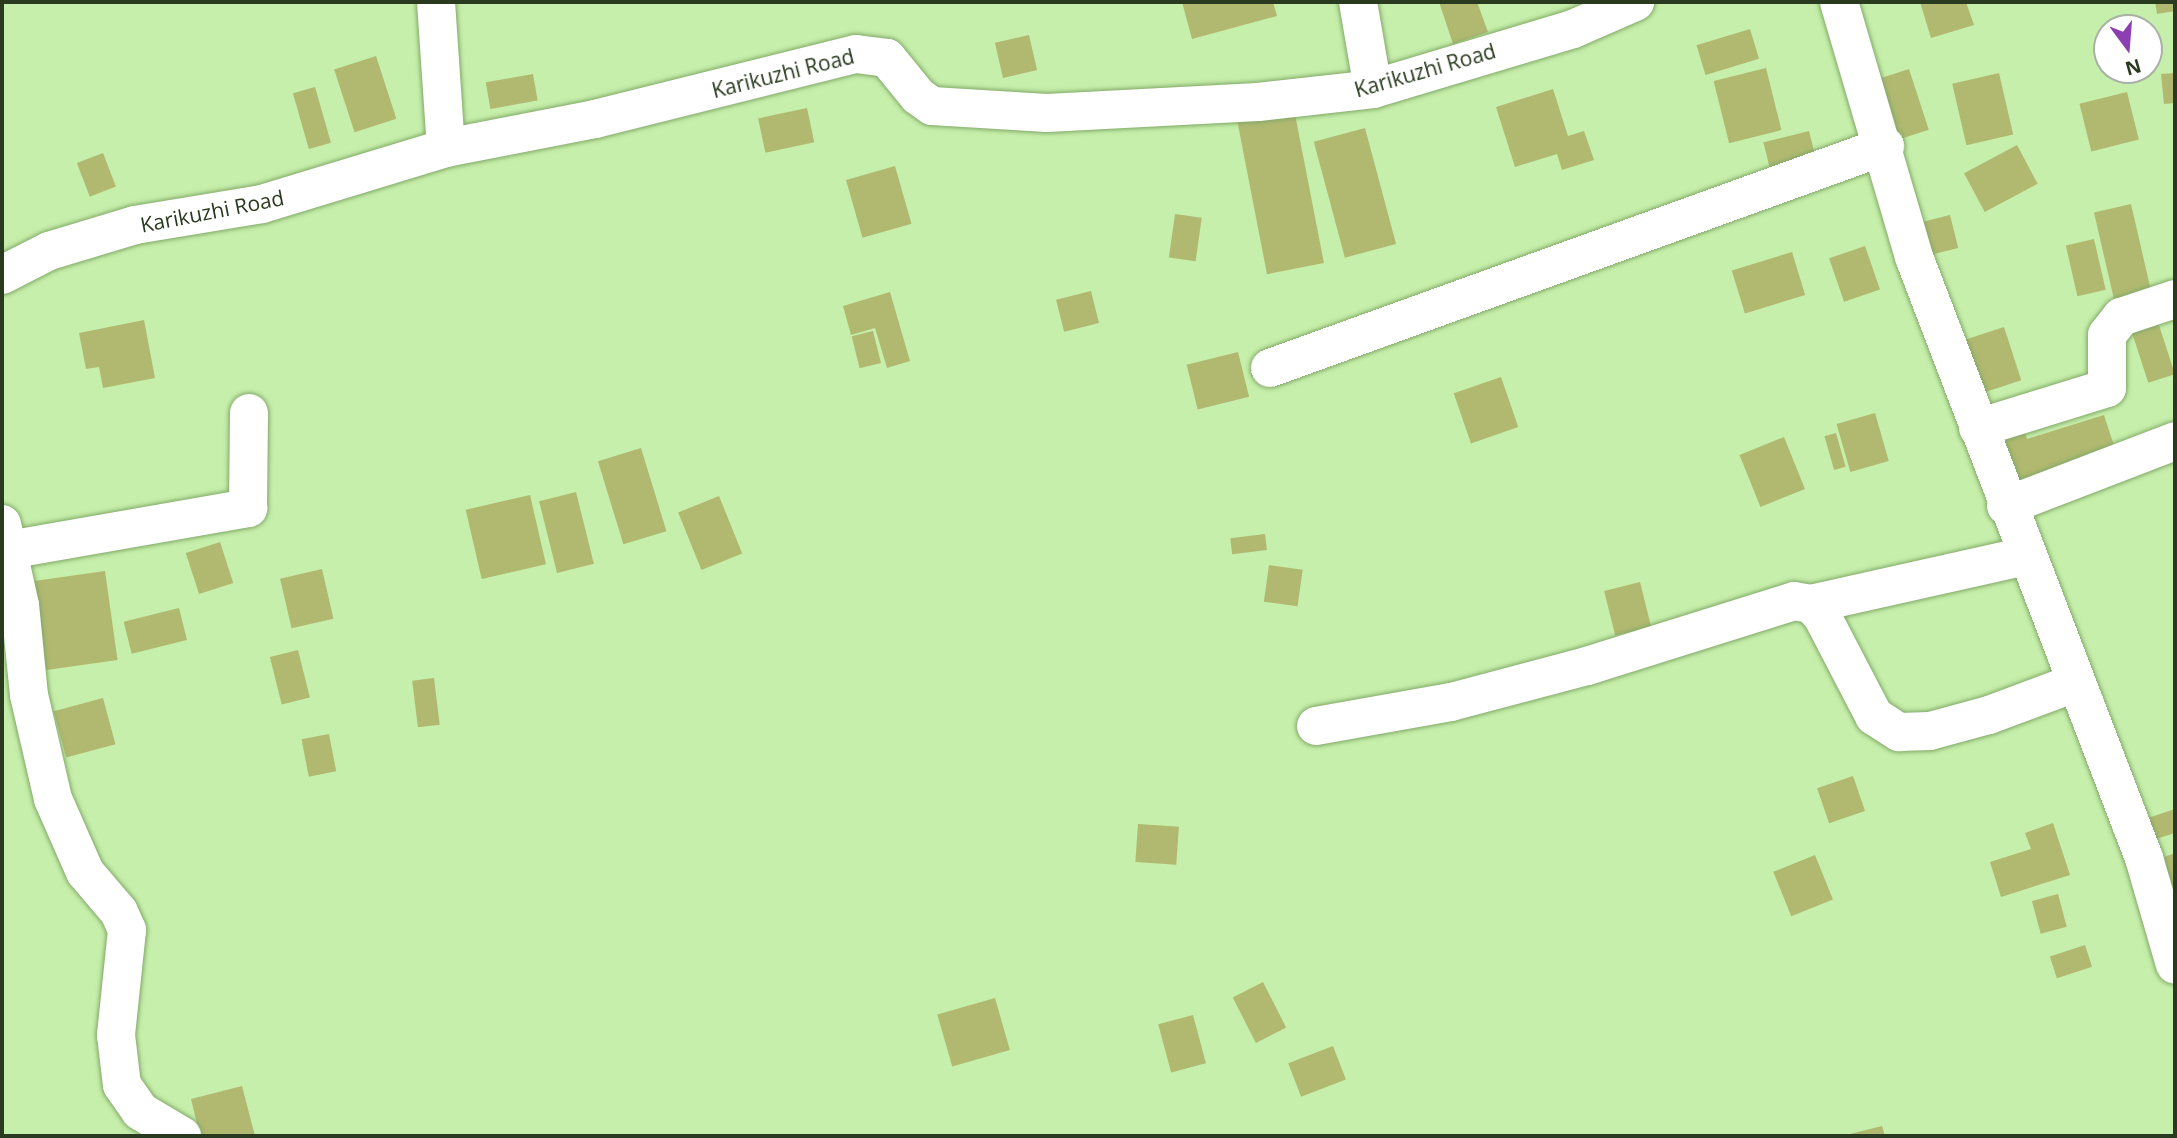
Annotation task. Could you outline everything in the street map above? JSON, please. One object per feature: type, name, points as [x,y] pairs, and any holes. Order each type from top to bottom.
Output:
[{"type":"street","points":[[436,2],[446,148]]},
{"type":"street","points":[[1358,2],[1373,89]]},
{"type":"street","name":"Karikuzhi Road","points":[[2,275],[49,251],[135,225],[262,204],[446,148],[595,119],[864,53],[887,58],[918,96],[932,106],[1047,113],[1258,102],[1373,89],[1573,29],[1634,2]]},
{"type":"street","points":[[1839,2],[1885,146],[1914,257],[2006,506],[2144,858],[2175,965]]},
{"type":"street","points":[[1270,368],[1885,146]]},
{"type":"street","points":[[1978,428],[2107,388],[2107,335],[2121,317],[2175,299]]},
{"type":"street","points":[[183,1136],[140,1111],[122,1085],[116,1035],[127,930],[119,912],[85,872],[53,799],[29,695],[20,605],[5,537],[248,508],[249,413]]},
{"type":"street","points":[[2006,506],[2175,441]]},
{"type":"street","points":[[1316,726],[1451,702],[1587,666],[1794,601],[1811,604],[2026,555]]},
{"type":"street","points":[[1811,604],[1822,616],[1874,716],[1899,732],[1930,732],[1977,719],[2075,683]]},
{"type":"building","points":[[1182,2],[1273,2],[1277,16],[1192,39]]},
{"type":"building","points":[[1439,2],[1477,2],[1488,32],[1453,44]]},
{"type":"building","points":[[1920,2],[1966,2],[1974,25],[1931,38]]},
{"type":"building","points":[[2155,2],[2175,2],[2175,11],[2157,14]]},
{"type":"building","points":[[1750,29],[1759,59],[1706,75],[1696,45]]},
{"type":"building","points":[[1029,35],[1037,70],[1003,78],[995,43]]},
{"type":"building","points":[[376,56],[396,119],[355,132],[334,70]]},
{"type":"building","points":[[1766,68],[1781,130],[1729,143],[1714,81]]},
{"type":"building","points":[[1909,69],[1929,130],[1896,140],[1877,80]]},
{"type":"building","points":[[1999,73],[2013,134],[1966,145],[1952,84]]},
{"type":"building","points":[[2175,73],[2175,103],[2164,104],[2163,74]]},
{"type":"building","points":[[533,74],[538,101],[490,109],[486,82]]},
{"type":"building","points":[[315,87],[331,143],[309,149],[293,93]]},
{"type":"building","points":[[1553,89],[1568,136],[1584,131],[1594,160],[1562,170],[1557,154],[1515,167],[1496,107]]},
{"type":"building","points":[[2127,92],[2139,140],[2091,151],[2079,104]]},
{"type":"building","points":[[807,108],[814,142],[765,153],[758,118]]},
{"type":"building","points":[[1294,109],[1324,263],[1267,274],[1237,120]]},
{"type":"building","points":[[1365,128],[1396,244],[1345,258],[1314,142]]},
{"type":"building","points":[[1809,131],[1817,162],[1771,173],[1763,142]]},
{"type":"building","points":[[2017,145],[2038,184],[1985,212],[1964,173]]},
{"type":"building","points":[[103,153],[116,187],[90,197],[77,163]]},
{"type":"building","points":[[895,166],[912,224],[863,238],[846,180]]},
{"type":"building","points":[[2131,204],[2151,293],[2114,301],[2094,213]]},
{"type":"building","points":[[1175,214],[1202,218],[1196,261],[1169,258]]},
{"type":"building","points":[[1950,215],[1958,248],[1917,258],[1909,225]]},
{"type":"building","points":[[2094,239],[2106,290],[2077,296],[2066,246]]},
{"type":"building","points":[[1865,246],[1880,289],[1844,302],[1829,258]]},
{"type":"building","points":[[1792,252],[1805,295],[1745,313],[1732,270]]},
{"type":"building","points":[[1091,291],[1099,323],[1064,332],[1056,300]]},
{"type":"building","points":[[890,292],[910,361],[887,368],[875,328],[851,335],[843,306]]},
{"type":"building","points":[[2157,319],[2175,374],[2148,383],[2130,328]]},
{"type":"building","points":[[144,320],[155,378],[103,388],[99,367],[86,369],[79,333]]},
{"type":"building","points":[[2004,327],[2021,380],[1982,393],[1965,340]]},
{"type":"building","points":[[873,331],[881,363],[860,368],[852,336]]},
{"type":"building","points":[[1238,352],[1249,397],[1198,409],[1187,365]]},
{"type":"building","points":[[1501,377],[1518,427],[1471,443],[1454,393]]},
{"type":"building","points":[[1875,413],[1889,461],[1850,472],[1837,424]]},
{"type":"building","points":[[2104,415],[2118,458],[2008,493],[1988,431],[2021,421],[2027,439]]},
{"type":"building","points":[[1836,433],[1846,467],[1834,470],[1824,436]]},
{"type":"building","points":[[1784,437],[1805,489],[1760,507],[1739,455]]},
{"type":"building","points":[[641,448],[666,531],[623,544],[598,461]]},
{"type":"building","points":[[576,492],[594,564],[557,573],[539,501]]},
{"type":"building","points":[[530,495],[546,564],[482,579],[466,510]]},
{"type":"building","points":[[719,496],[742,553],[701,570],[678,512]]},
{"type":"building","points":[[1265,534],[1267,550],[1232,554],[1230,538]]},
{"type":"building","points":[[220,542],[233,583],[199,594],[186,553]]},
{"type":"building","points":[[1269,565],[1303,570],[1298,606],[1264,602]]},
{"type":"building","points":[[322,569],[333,619],[292,628],[280,579]]},
{"type":"building","points":[[105,571],[118,660],[32,672],[20,583]]},
{"type":"building","points":[[1640,582],[1651,627],[1615,636],[1604,591]]},
{"type":"building","points":[[179,608],[187,640],[132,654],[124,622]]},
{"type":"building","points":[[298,650],[310,698],[282,705],[270,657]]},
{"type":"building","points":[[434,678],[440,725],[418,727],[412,681]]},
{"type":"building","points":[[103,698],[115,744],[66,758],[54,711]]},
{"type":"building","points":[[329,734],[336,771],[309,777],[302,739]]},
{"type":"building","points":[[1853,776],[1865,811],[1829,823],[1817,788]]},
{"type":"building","points":[[2175,809],[2175,833],[2143,843],[2136,822]]},
{"type":"building","points":[[2053,823],[2070,875],[2001,897],[1990,862],[2031,849],[2025,833]]},
{"type":"building","points":[[1138,824],[1179,827],[1176,865],[1135,862]]},
{"type":"building","points":[[2175,853],[2175,885],[2169,887],[2159,859]]},
{"type":"building","points":[[1815,855],[1833,900],[1791,916],[1773,872]]},
{"type":"building","points":[[2058,894],[2067,927],[2041,934],[2032,901]]},
{"type":"building","points":[[2085,945],[2092,967],[2057,978],[2050,956]]},
{"type":"building","points":[[1263,982],[1286,1027],[1256,1043],[1233,997]]},
{"type":"building","points":[[995,998],[1010,1050],[952,1066],[937,1015]]},
{"type":"building","points":[[1193,1015],[1206,1063],[1171,1073],[1158,1024]]},
{"type":"building","points":[[1333,1046],[1346,1080],[1301,1097],[1288,1063]]},
{"type":"building","points":[[242,1086],[255,1136],[200,1136],[191,1099]]},
{"type":"building","points":[[1882,1126],[1885,1136],[1846,1136],[1846,1135]]}]
